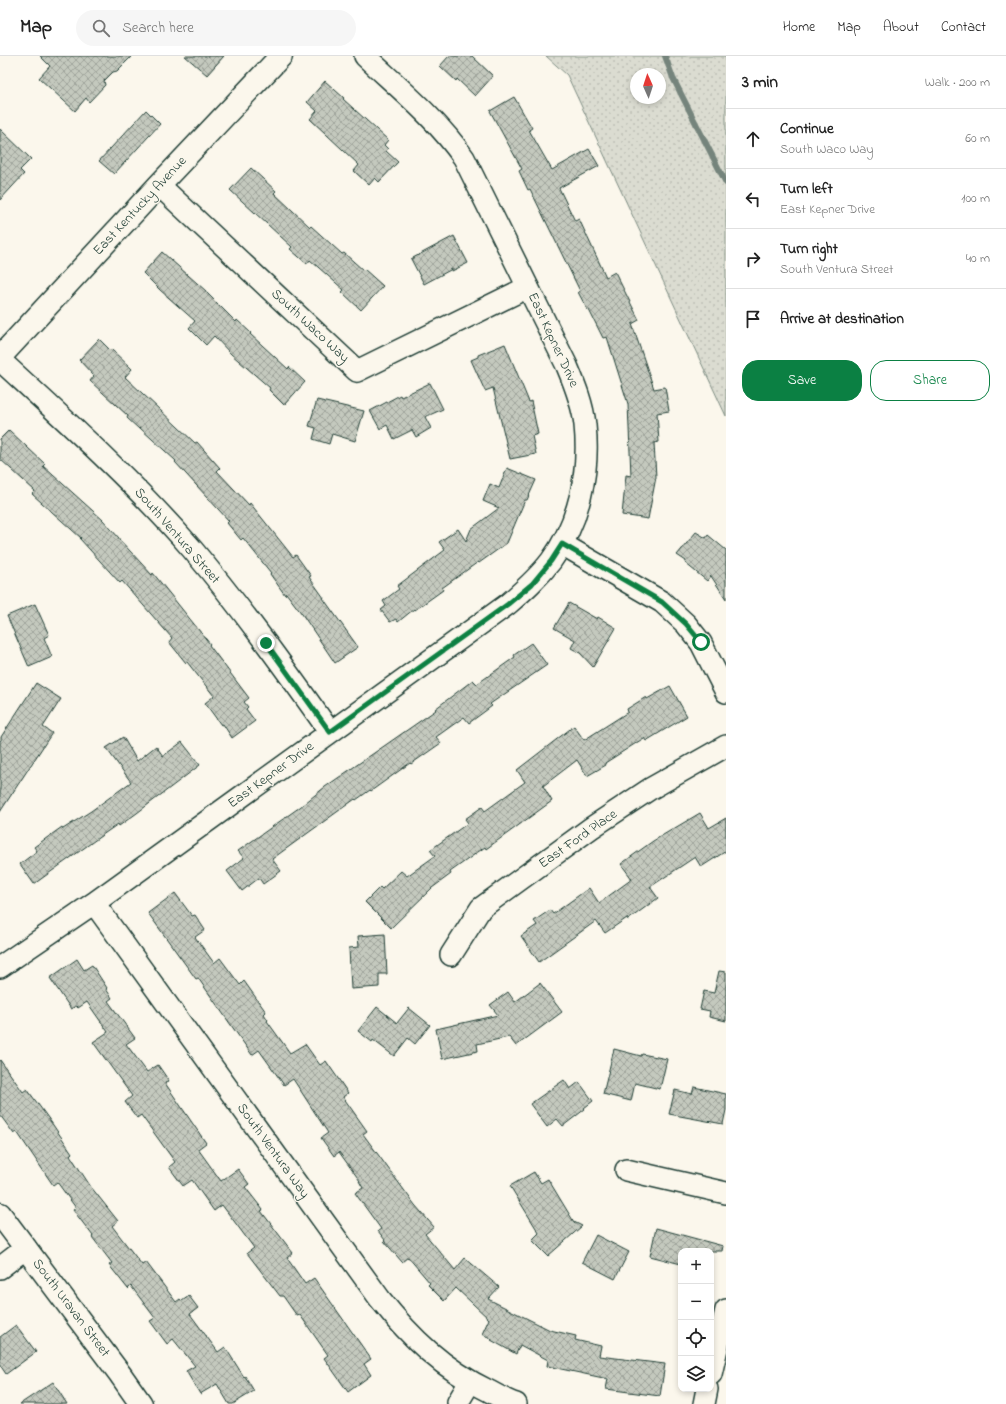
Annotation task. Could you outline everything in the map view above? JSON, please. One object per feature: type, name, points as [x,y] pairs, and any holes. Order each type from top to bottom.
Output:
[{"type":"street","name":"East Kentucky Avenue","points":[[0,359],[159,185],[281,56]]},
{"type":"street","name":"East Kepner Drive","points":[[0,967],[94,903],[508,604],[532,584],[551,561],[562,544],[576,512],[584,483],[586,453],[585,424],[578,394],[567,366],[474,177],[460,152],[431,117],[365,56]]},
{"type":"street","name":"South Waco Way","points":[[159,185],[357,370],[528,287]]},
{"type":"street","name":"South Ventura Street","points":[[0,359],[116,469],[192,549],[266,643],[330,732]]},
{"type":"street","points":[[562,544],[662,602],[686,624],[701,642],[726,692]]},
{"type":"street","name":"East Ford Place","points":[[451,955],[481,908],[591,828],[650,789],[726,746]]},
{"type":"street","name":"South Ventura Way","points":[[94,903],[397,1321],[419,1344],[443,1364],[470,1382],[516,1404]]},
{"type":"street","points":[[626,1170],[726,1193]]},
{"type":"street","name":"South Uravan Street","points":[[0,1214],[141,1404]]},
{"type":"street","points":[[0,1268],[26,1248]]},
{"type":"street","points":[[714,1361],[726,1310]]},
{"type":"street","points":[[458,1402],[470,1382]]},
{"type":"street","points":[[704,1404],[706,1392]]},
{"type":"shaded area","points":[[546,56],[726,56],[726,416],[567,75]]},
{"type":"building","points":[[40,56],[132,56],[104,81],[105,85],[89,102],[86,98],[75,111],[39,78],[50,66]]},
{"type":"building","points":[[185,56],[224,56],[207,75]]},
{"type":"building","points":[[449,56],[472,56],[493,76],[475,96],[440,66]]},
{"type":"building","points":[[325,81],[388,140],[384,145],[388,149],[386,151],[398,162],[379,182],[375,178],[369,185],[354,171],[359,165],[310,119],[317,111],[307,102]]},
{"type":"building","points":[[514,97],[532,128],[529,130],[552,170],[589,149],[599,166],[559,188],[575,221],[579,219],[606,277],[615,272],[639,320],[632,324],[654,389],[665,387],[669,411],[657,413],[659,442],[654,443],[656,477],[648,519],[622,515],[626,475],[631,476],[628,404],[607,337],[603,338],[578,292],[580,291],[530,189],[528,190],[519,171],[522,169],[490,111]]},
{"type":"building","points":[[146,110],[160,124],[114,174],[99,161]]},
{"type":"building","points":[[0,129],[31,159],[20,170],[24,174],[0,200]]},
{"type":"building","points":[[251,168],[276,191],[274,193],[310,227],[311,226],[342,254],[344,253],[383,286],[361,310],[342,292],[344,290],[310,260],[307,264],[290,249],[292,247],[230,190]]},
{"type":"building","points":[[454,236],[468,263],[452,271],[452,269],[424,284],[411,259]]},
{"type":"building","points":[[162,252],[206,291],[236,322],[237,320],[288,369],[289,367],[305,382],[284,405],[269,390],[270,388],[231,354],[214,336],[206,345],[189,328],[195,321],[143,273]]},
{"type":"building","points":[[99,339],[132,369],[125,377],[195,443],[197,442],[220,468],[217,471],[249,505],[250,503],[293,557],[296,555],[311,576],[309,577],[323,598],[358,647],[335,663],[302,614],[286,593],[285,595],[270,574],[271,573],[243,538],[241,540],[227,523],[229,521],[175,462],[176,461],[127,418],[128,416],[90,381],[94,376],[79,360]]},
{"type":"building","points":[[505,344],[529,402],[531,401],[538,434],[532,436],[536,454],[510,459],[493,388],[485,391],[471,360],[478,357],[478,355]]},
{"type":"building","points":[[430,383],[443,409],[425,417],[431,428],[416,437],[412,430],[394,439],[387,425],[380,429],[370,411],[400,395],[401,397]]},
{"type":"building","points":[[317,400],[364,411],[355,441],[332,434],[329,444],[313,439],[316,428],[309,426]]},
{"type":"building","points":[[9,430],[45,464],[43,466],[103,520],[152,575],[153,573],[210,644],[209,645],[249,698],[244,702],[248,707],[246,709],[255,721],[232,738],[223,724],[221,725],[205,703],[214,696],[169,642],[172,638],[122,581],[120,583],[80,539],[81,538],[32,494],[35,491],[0,459],[0,439]]},
{"type":"building","points":[[507,468],[536,480],[527,500],[525,500],[507,543],[442,588],[443,590],[415,610],[414,609],[398,622],[396,619],[390,622],[381,610],[386,606],[383,601],[399,589],[397,586],[445,550],[439,542],[458,529],[466,541],[471,529],[499,508],[483,501],[490,484],[499,488]]},
{"type":"building","points":[[696,532],[706,538],[708,535],[726,550],[726,599],[711,576],[707,581],[685,563],[686,561],[677,555]]},
{"type":"building","points":[[569,603],[597,619],[598,617],[616,628],[593,667],[580,653],[571,648],[575,640],[554,628]]},
{"type":"building","points":[[35,604],[49,635],[44,638],[52,657],[29,667],[7,616]]},
{"type":"building","points":[[531,643],[547,665],[490,704],[492,706],[469,723],[464,717],[436,737],[441,743],[371,791],[370,790],[356,800],[355,799],[272,859],[281,871],[263,884],[259,878],[242,891],[227,871],[244,858],[238,851],[300,807],[325,787],[436,710],[435,709],[473,680],[477,684],[515,657],[514,655]]},
{"type":"building","points":[[36,683],[61,699],[43,727],[52,733],[0,812],[1,737]]},
{"type":"building","points":[[670,686],[687,716],[646,741],[644,738],[605,763],[606,765],[587,776],[577,760],[543,786],[552,801],[486,849],[485,847],[450,872],[451,874],[432,888],[391,928],[365,902],[380,887],[382,889],[401,871],[407,876],[435,856],[430,850],[468,823],[465,819],[482,807],[485,811],[525,782],[517,770],[574,726],[584,740],[628,712],[627,709],[646,697],[647,699]]},
{"type":"building","points":[[123,737],[137,761],[156,746],[163,756],[182,742],[200,765],[119,826],[118,824],[34,884],[20,864],[37,851],[34,847],[62,827],[63,829],[91,811],[131,782],[106,748]]},
{"type":"building","points":[[700,813],[709,828],[726,818],[726,851],[701,867],[695,857],[650,887],[658,898],[628,920],[627,918],[605,933],[596,921],[539,962],[521,936],[537,925],[534,921],[550,910],[553,914],[589,888],[599,903],[632,879],[621,864],[653,841]]},
{"type":"building","points":[[175,893],[192,916],[195,915],[205,930],[195,937],[214,963],[220,958],[240,985],[244,981],[266,1012],[264,1014],[268,1020],[267,1021],[290,1053],[305,1044],[320,1065],[326,1061],[348,1093],[343,1097],[367,1131],[363,1134],[415,1205],[434,1227],[425,1234],[455,1270],[465,1258],[499,1287],[488,1299],[550,1330],[576,1336],[575,1340],[601,1346],[599,1356],[665,1364],[660,1396],[606,1389],[608,1379],[547,1366],[548,1360],[520,1345],[516,1354],[482,1334],[489,1319],[456,1288],[444,1301],[428,1285],[430,1283],[408,1257],[402,1262],[384,1241],[385,1240],[378,1231],[381,1229],[355,1193],[363,1188],[360,1181],[339,1152],[334,1156],[321,1138],[328,1133],[293,1079],[284,1085],[259,1050],[252,1055],[198,978],[196,979],[148,913]]},
{"type":"building","points":[[385,934],[387,974],[379,974],[379,987],[351,989],[349,948],[359,947],[358,936]]},
{"type":"building","points":[[77,959],[84,970],[92,965],[107,988],[106,989],[112,998],[108,1001],[135,1038],[126,1044],[147,1072],[158,1065],[169,1081],[165,1083],[206,1143],[198,1149],[221,1181],[238,1169],[249,1184],[245,1187],[293,1253],[287,1258],[305,1284],[314,1278],[371,1359],[364,1364],[371,1375],[348,1392],[324,1358],[328,1355],[300,1315],[297,1316],[283,1296],[280,1296],[247,1253],[254,1248],[222,1205],[214,1211],[192,1180],[183,1186],[169,1167],[175,1162],[141,1115],[137,1118],[125,1102],[132,1096],[93,1042],[108,1032],[87,1002],[78,1008],[76,1006],[71,1009],[50,978]]},
{"type":"building","points":[[719,971],[726,972],[726,1021],[709,1017],[710,1011],[700,1009],[704,991],[714,993]]},
{"type":"building","points":[[540,983],[562,1012],[516,1046],[509,1037],[477,1044],[478,1051],[442,1059],[436,1029],[498,1015],[490,1005],[508,992],[515,1002]]},
{"type":"building","points":[[377,1007],[397,1023],[409,1008],[430,1025],[415,1044],[408,1038],[394,1056],[358,1031]]},
{"type":"building","points":[[614,1049],[641,1056],[642,1054],[667,1059],[660,1089],[635,1083],[631,1101],[603,1094]]},
{"type":"building","points":[[0,1060],[23,1092],[27,1089],[72,1153],[70,1155],[91,1187],[118,1221],[112,1226],[142,1265],[146,1262],[176,1302],[180,1299],[182,1301],[189,1296],[198,1308],[190,1314],[218,1352],[225,1347],[254,1391],[233,1404],[229,1404],[217,1384],[200,1394],[186,1371],[195,1366],[173,1339],[167,1344],[150,1321],[155,1318],[131,1286],[128,1289],[109,1265],[112,1263],[73,1210],[76,1208],[57,1182],[53,1185],[17,1132],[14,1134],[0,1115]]},
{"type":"building","points":[[564,1080],[570,1089],[579,1082],[593,1101],[563,1126],[557,1119],[547,1127],[530,1104]]},
{"type":"building","points":[[694,1087],[726,1094],[726,1110],[723,1124],[669,1114],[675,1090],[692,1094]]},
{"type":"building","points":[[534,1172],[541,1183],[548,1179],[574,1222],[582,1226],[548,1256],[532,1240],[539,1233],[510,1186]]},
{"type":"building","points":[[656,1228],[723,1246],[722,1251],[714,1251],[714,1248],[678,1248],[678,1263],[650,1256]]},
{"type":"building","points":[[596,1235],[629,1252],[615,1279],[582,1262]]},
{"type":"building","points":[[16,1325],[36,1352],[6,1374],[0,1365],[0,1337]]},
{"type":"building","points":[[53,1382],[67,1404],[20,1404]]},
{"type":"waterway","points":[[665,56],[673,78],[726,183]]},
{"type":"route","points":[[266,643],[330,732],[508,604],[532,584],[551,561],[562,544],[662,602],[686,624],[701,642]]}]
